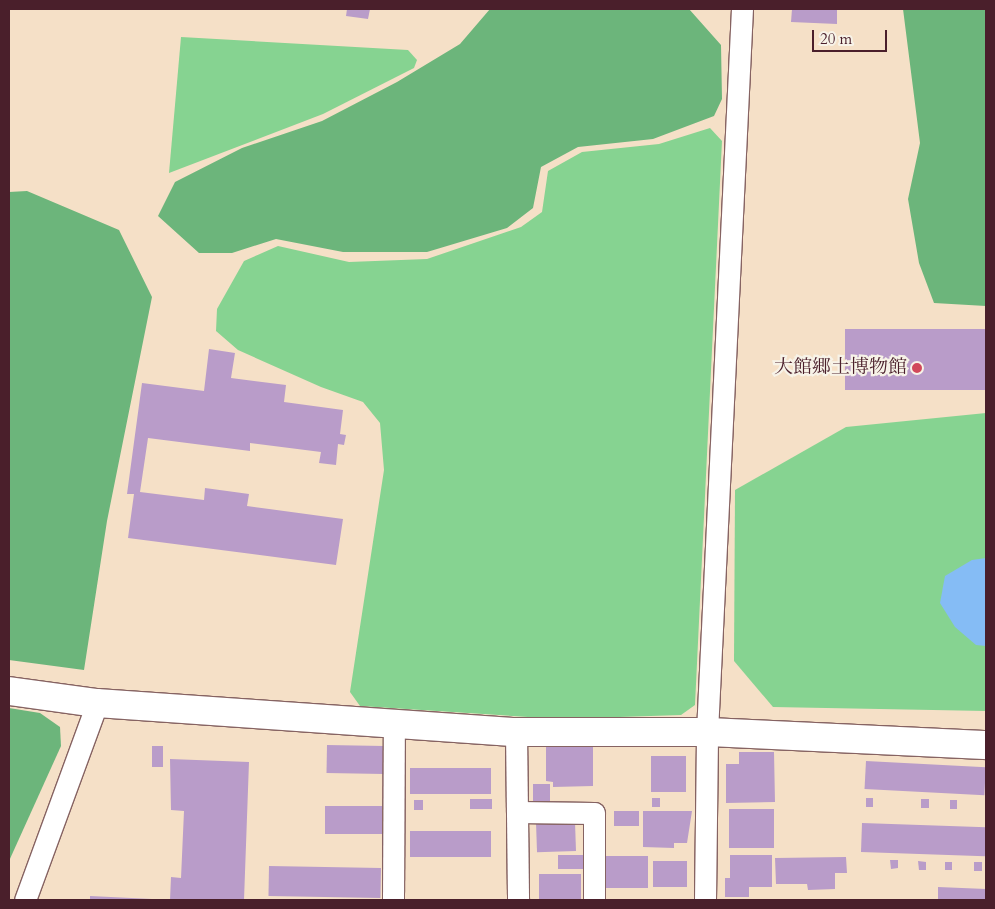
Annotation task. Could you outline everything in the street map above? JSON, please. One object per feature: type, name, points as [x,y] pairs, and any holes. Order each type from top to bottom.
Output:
[{"type":"street","points":[[705,900],[707,732],[742,9]]},
{"type":"street","points":[[9,691],[97,703],[516,732],[707,732],[986,745]]},
{"type":"street","points":[[25,900],[97,703]]},
{"type":"street","points":[[393,900],[394,723]]},
{"type":"street","points":[[516,732],[518,900]]},
{"type":"street","points":[[517,812],[594,813],[594,900]]},
{"type":"green space","points":[[490,9],[689,9],[721,45],[722,99],[714,116],[653,139],[578,147],[541,167],[533,208],[507,228],[427,252],[343,252],[276,239],[232,253],[199,253],[158,216],[175,182],[242,148],[322,121],[397,82],[460,44]]},
{"type":"green space","points":[[903,9],[986,9],[986,306],[934,303],[919,263],[908,199],[920,143]]},
{"type":"green space","points":[[181,37],[408,50],[417,60],[414,68],[323,114],[169,173]]},
{"type":"green space","points":[[710,128],[722,141],[695,705],[681,715],[559,719],[360,706],[350,692],[384,470],[380,423],[363,402],[321,387],[238,350],[216,331],[217,309],[244,261],[278,246],[349,262],[427,259],[521,227],[542,212],[548,171],[582,152],[659,144]]},
{"type":"green space","points":[[27,191],[119,230],[152,297],[107,521],[84,670],[9,660],[9,192]]},
{"type":"green space","points":[[986,413],[986,711],[773,707],[734,661],[735,490],[846,427]]},
{"type":"green space","points":[[9,708],[40,713],[60,727],[61,746],[9,861]]},
{"type":"water","points":[[986,558],[986,646],[976,645],[955,627],[940,603],[945,576],[972,560]]},
{"type":"building","points":[[347,9],[370,9],[368,19],[346,16]]},
{"type":"building","points":[[792,9],[837,9],[837,24],[791,22]]},
{"type":"building","name":"大館郷土博物館","points":[[845,329],[986,329],[986,390],[845,390]]},
{"type":"building","points":[[209,349],[235,353],[231,378],[286,385],[284,402],[343,410],[340,434],[346,435],[344,445],[338,444],[336,465],[319,463],[321,452],[250,443],[250,451],[148,438],[140,492],[204,500],[205,488],[249,494],[247,506],[343,519],[336,565],[128,538],[134,494],[127,494],[142,383],[204,391]]},
{"type":"building","points":[[327,745],[384,746],[384,774],[327,773]]},
{"type":"building","points":[[152,746],[163,746],[163,767],[152,767]]},
{"type":"building","points":[[593,746],[593,786],[553,787],[553,782],[546,781],[546,747]]},
{"type":"building","points":[[739,752],[774,752],[775,802],[726,803],[726,764],[739,764]]},
{"type":"building","points":[[651,756],[686,756],[686,792],[651,792]]},
{"type":"building","points":[[170,759],[249,762],[244,900],[170,900],[171,877],[181,878],[184,811],[171,810]]},
{"type":"building","points":[[866,761],[986,767],[984,795],[865,789]]},
{"type":"building","points":[[410,768],[491,768],[491,794],[410,794]]},
{"type":"building","points":[[533,784],[550,784],[550,802],[533,802]]},
{"type":"building","points":[[652,798],[660,798],[660,807],[652,807]]},
{"type":"building","points":[[866,798],[873,798],[873,807],[866,807]]},
{"type":"building","points":[[470,799],[492,799],[492,809],[470,809]]},
{"type":"building","points":[[921,799],[929,799],[929,808],[921,808]]},
{"type":"building","points":[[414,800],[423,800],[423,810],[414,810]]},
{"type":"building","points":[[950,800],[957,800],[957,809],[950,809]]},
{"type":"building","points":[[325,806],[382,806],[382,834],[325,834]]},
{"type":"building","points":[[729,809],[774,809],[774,848],[729,848]]},
{"type":"building","points":[[614,811],[639,811],[639,826],[614,826]]},
{"type":"building","points":[[643,811],[692,811],[687,843],[674,843],[674,848],[643,847]]},
{"type":"building","points":[[575,822],[576,851],[537,852],[536,823]]},
{"type":"building","points":[[862,823],[986,827],[985,856],[861,852]]},
{"type":"building","points":[[410,831],[491,831],[491,857],[410,857]]},
{"type":"building","points":[[558,855],[583,855],[583,869],[558,869]]},
{"type":"building","points":[[730,855],[772,855],[772,887],[749,887],[749,897],[725,897],[725,878],[730,878]]},
{"type":"building","points":[[604,856],[648,856],[648,888],[604,888]]},
{"type":"building","points":[[846,857],[847,873],[835,873],[835,889],[808,890],[807,884],[776,884],[775,858]]},
{"type":"building","points":[[890,860],[898,860],[898,868],[891,869]]},
{"type":"building","points":[[653,861],[687,861],[687,887],[653,887]]},
{"type":"building","points":[[918,861],[926,862],[926,870],[919,870]]},
{"type":"building","points":[[945,862],[952,862],[952,870],[945,870]]},
{"type":"building","points":[[974,862],[982,862],[982,871],[974,871]]},
{"type":"building","points":[[269,866],[381,868],[380,898],[268,896]]},
{"type":"building","points":[[539,874],[581,874],[581,900],[539,900]]},
{"type":"building","points":[[938,887],[986,889],[986,900],[938,900]]},
{"type":"building","points":[[90,896],[152,899],[152,900],[90,900]]},
{"type":"place","name":"大館郷土博物館","points":[[917,368]]}]
